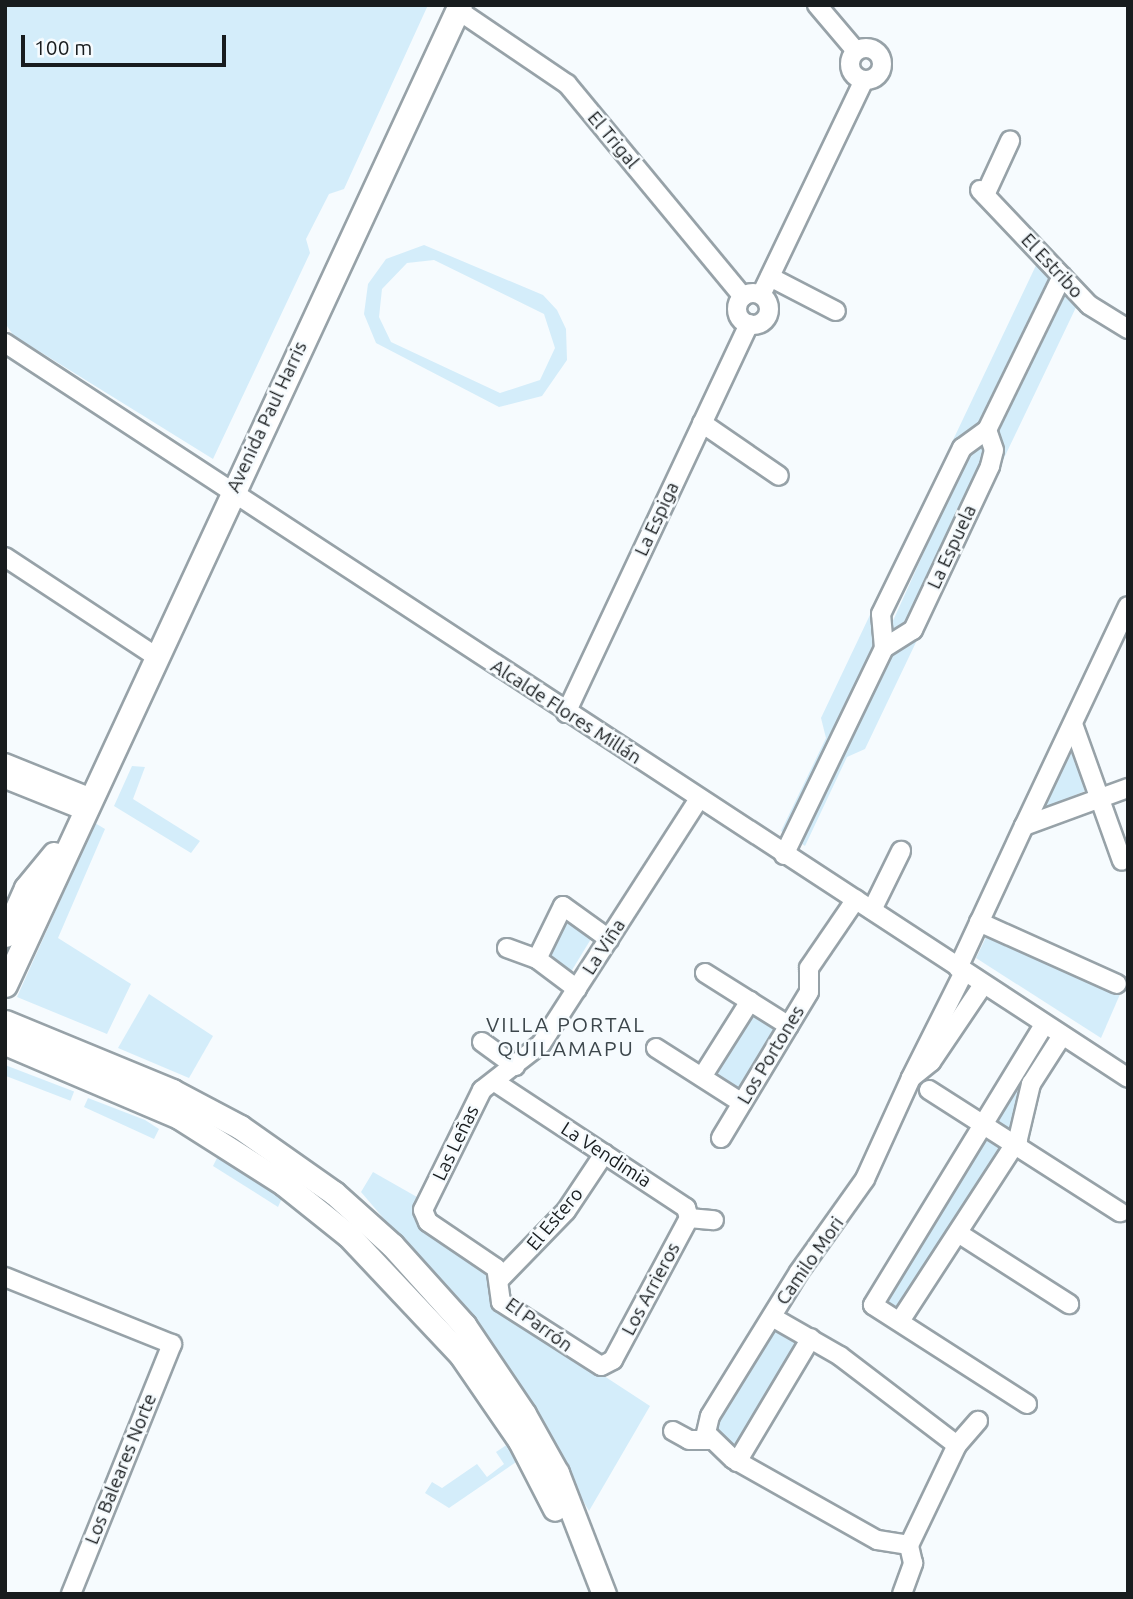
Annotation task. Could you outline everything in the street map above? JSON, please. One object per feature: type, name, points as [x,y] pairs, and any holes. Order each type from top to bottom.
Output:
[{"type":"main road","name":"Avenida Paul Harris","points":[[5,985],[82,813],[459,7]]},
{"type":"main road","name":"Avenida Paul Harris","points":[[5,935],[26,888],[82,813]]},
{"type":"main road","points":[[5,1022],[172,1091],[240,1127],[334,1193],[392,1245],[464,1325],[524,1414],[557,1473],[604,1594]]},
{"type":"main road","points":[[5,1043],[179,1117],[317,1209],[435,1323],[498,1405],[543,1481],[589,1594]]},
{"type":"street","points":[[817,5],[856,51],[851,71],[864,80]]},
{"type":"street","name":"El Trigal","points":[[459,7],[567,84],[752,296]]},
{"type":"street","name":"La Espiga","points":[[566,713],[749,324],[769,313],[752,296],[770,277],[864,80],[878,75],[882,60],[872,49],[856,51]]},
{"type":"street","name":"El Estribo","points":[[1010,141],[983,192],[1089,305],[1128,329]]},
{"type":"street","name":"La Espuela","points":[[987,430],[994,450],[990,466],[913,630],[884,648],[881,614],[962,448],[987,430],[1062,276]]},
{"type":"street","points":[[770,277],[836,311]]},
{"type":"street","points":[[749,324],[737,310],[752,296]]},
{"type":"street","name":"Alcalde Flores Millán","points":[[5,343],[566,713],[856,899],[1061,1037],[1128,1078]]},
{"type":"street","points":[[702,423],[779,476]]},
{"type":"street","points":[[5,557],[153,661]]},
{"type":"street","points":[[5,571],[153,661]]},
{"type":"street","name":"Camilo Mori","points":[[709,1440],[710,1416],[772,1317],[865,1179],[961,970],[979,922],[1062,736],[1073,724],[1126,617]]},
{"type":"street","points":[[784,855],[884,648]]},
{"type":"street","points":[[1073,724],[1122,861]]},
{"type":"street","points":[[5,763],[82,813]]},
{"type":"street","points":[[5,779],[82,813]]},
{"type":"street","points":[[1024,826],[1128,788]]},
{"type":"street","name":"La Viña","points":[[495,1082],[541,1044],[699,799]]},
{"type":"street","points":[[872,910],[901,851]]},
{"type":"street","name":"Los Portones","points":[[721,1138],[809,992],[810,968],[856,899]]},
{"type":"street","points":[[537,958],[564,906],[609,939]]},
{"type":"street","points":[[979,922],[1117,984]]},
{"type":"street","points":[[507,948],[537,958],[577,989]]},
{"type":"street","points":[[705,973],[789,1026]]},
{"type":"street","name":"Camilo Mori","points":[[911,1078],[932,1062],[983,985]]},
{"type":"street","points":[[702,1077],[750,1001]]},
{"type":"street","points":[[1027,1404],[873,1304],[1044,1025]]},
{"type":"street","points":[[900,1321],[1014,1145],[1026,1120],[1031,1084],[1061,1037]]},
{"type":"street","points":[[482,1042],[515,1066]]},
{"type":"street","points":[[656,1048],[742,1103]]},
{"type":"street","name":"La Vendimia","points":[[495,1082],[686,1208],[688,1218]]},
{"type":"street","name":"Las Leñas","points":[[423,1210],[475,1101],[495,1082]]},
{"type":"street","points":[[929,1090],[1120,1212]]},
{"type":"street","name":"El Estero","points":[[501,1279],[566,1211],[604,1154]]},
{"type":"street","name":"El Parrón","points":[[423,1210],[428,1222],[501,1279],[501,1302],[591,1361],[601,1366],[613,1360]]},
{"type":"street","points":[[688,1218],[714,1220]]},
{"type":"street","name":"Los Arrieros","points":[[613,1360],[688,1218]]},
{"type":"street","points":[[958,1233],[1069,1304]]},
{"type":"street","name":"Los Baleares Norte","points":[[5,1277],[172,1345],[71,1594]]},
{"type":"street","points":[[772,1317],[811,1338],[957,1445]]},
{"type":"street","points":[[737,1462],[811,1338]]},
{"type":"street","points":[[902,1594],[913,1563],[909,1545],[957,1445],[978,1420]]},
{"type":"street","points":[[673,1431],[689,1440],[709,1440],[737,1462],[877,1540],[909,1545]]},
{"type":"shaded area","points":[[5,5],[428,5],[344,189],[329,194],[306,239],[310,253],[213,459],[13,335],[5,323]]},
{"type":"shaded area","points":[[424,245],[543,295],[557,310],[566,329],[567,360],[542,396],[499,407],[376,343],[364,314],[368,284],[386,259]],"holes":[[[434,260],[544,314],[555,348],[540,380],[500,393],[391,342],[379,317],[382,289],[407,263]]]},
{"type":"shaded area","points":[[1039,259],[1055,276],[984,425],[873,622],[875,655],[788,835],[781,831],[826,738],[821,718]]},
{"type":"shaded area","points":[[1063,292],[1079,301],[865,749],[847,757],[805,846],[799,842],[889,659],[909,644],[1000,456],[996,432]]},
{"type":"shaded area","points":[[979,444],[988,456],[903,634],[887,634],[972,446]]},
{"type":"shaded area","points":[[1067,737],[1085,791],[1032,813]]},
{"type":"shaded area","points":[[132,766],[145,767],[133,799],[200,841],[191,853],[114,806]]},
{"type":"shaded area","points":[[95,823],[105,829],[58,938],[131,984],[107,1034],[17,997]]},
{"type":"shaded area","points":[[566,914],[594,934],[569,975],[543,956]]},
{"type":"shaded area","points":[[989,931],[1121,992],[1101,1038],[976,958]]},
{"type":"shaded area","points":[[149,994],[213,1036],[189,1078],[118,1048]]},
{"type":"shaded area","points":[[750,1010],[779,1029],[740,1090],[710,1071]]},
{"type":"shaded area","points":[[5,1065],[74,1092],[71,1101],[5,1076]]},
{"type":"shaded area","points":[[1012,1087],[1022,1093],[1019,1125],[899,1309],[885,1299]]},
{"type":"shaded area","points":[[88,1098],[145,1120],[159,1129],[154,1139],[84,1107]]},
{"type":"shaded area","points":[[218,1156],[282,1198],[278,1207],[213,1166]]},
{"type":"shaded area","points":[[373,1172],[417,1197],[418,1223],[489,1271],[494,1304],[650,1406],[589,1511],[486,1338],[361,1192]]},
{"type":"shaded area","points":[[775,1332],[800,1342],[738,1447],[726,1448],[716,1439],[715,1425]]},
{"type":"shaded area","points":[[508,1444],[519,1460],[449,1508],[425,1493],[432,1482],[442,1488],[477,1464],[487,1477],[504,1464],[496,1452]]},
{"type":"district","name":"VILLA PORTAL QUILAMAPU","points":[[566,1036]]}]
